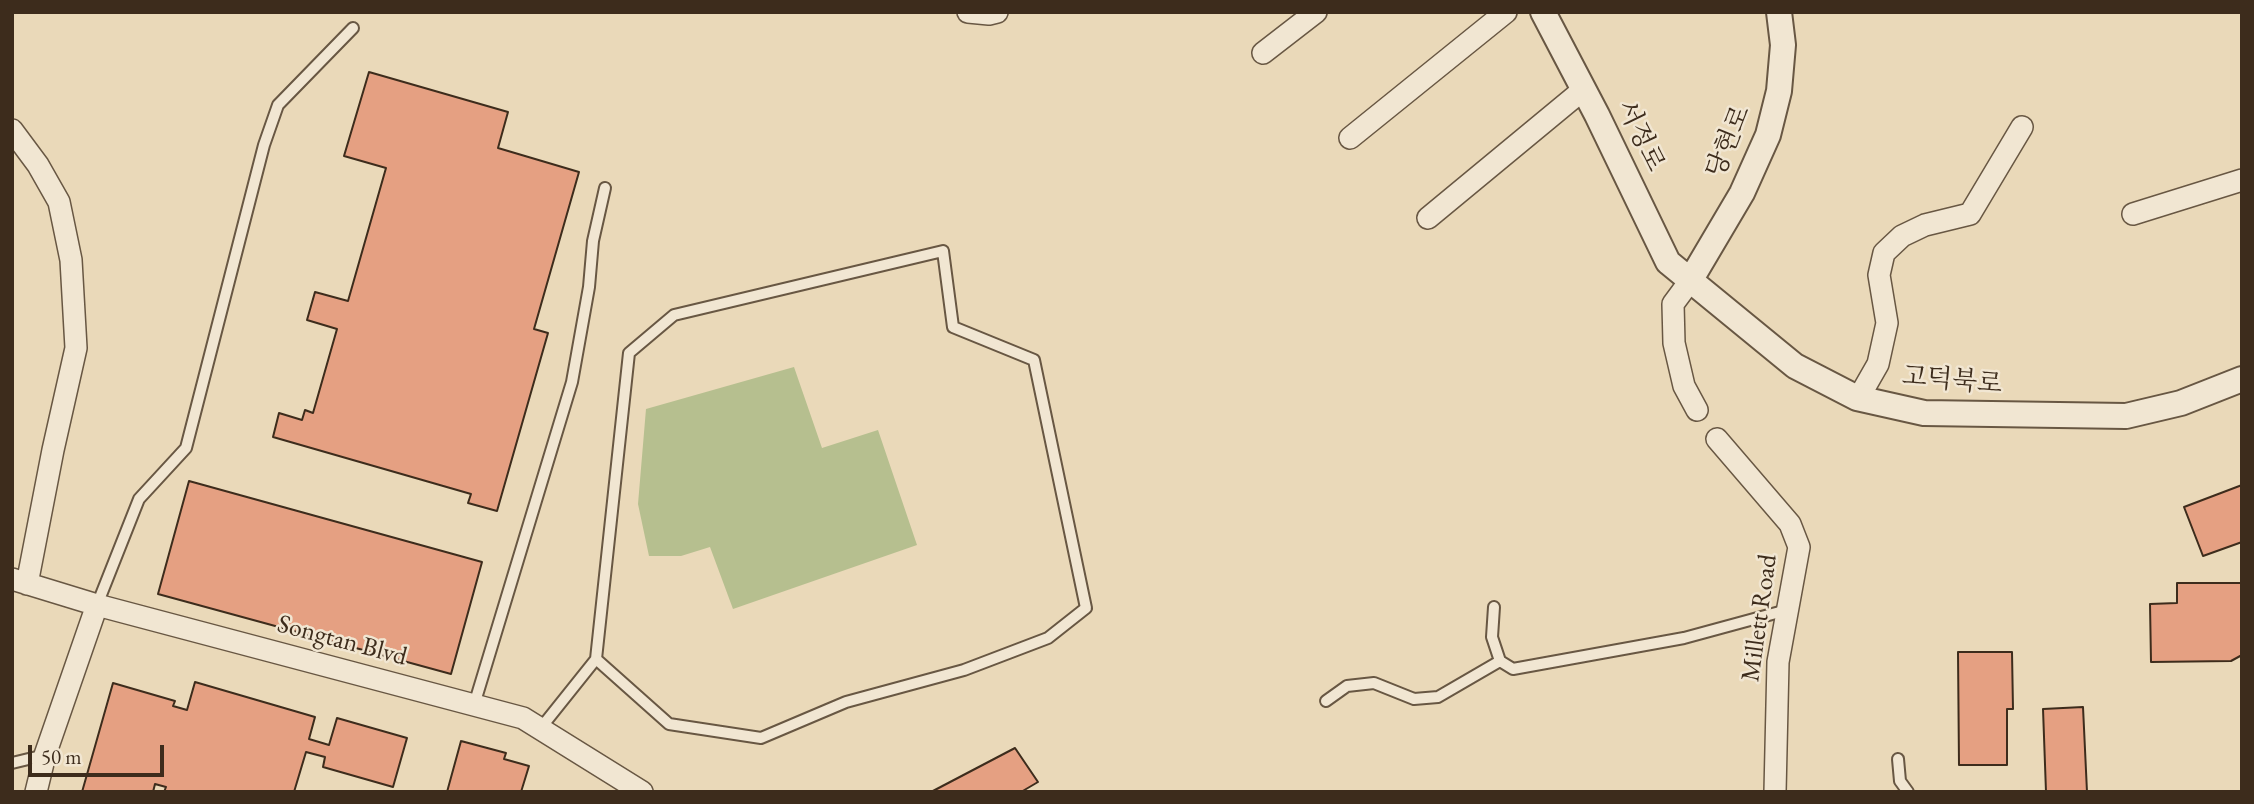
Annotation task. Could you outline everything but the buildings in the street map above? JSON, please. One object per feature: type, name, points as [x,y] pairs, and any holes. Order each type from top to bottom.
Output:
[{"type":"street","points":[[968,12],[997,12]]},
{"type":"street","points":[[1262,53],[1316,12]]},
{"type":"street","points":[[1350,138],[1506,12]]},
{"type":"street","name":"서정로","points":[[1543,12],[1584,89],[1668,262],[1690,281]]},
{"type":"street","name":"당현로","points":[[1690,281],[1742,193],[1768,135],[1779,91],[1783,45],[1779,12]]},
{"type":"street","points":[[1428,218],[1584,89]]},
{"type":"street","points":[[1858,399],[1878,364],[1887,323],[1879,275],[1885,253],[1902,236],[1925,225],[1970,214],[2022,127]]},
{"type":"street","points":[[12,130],[38,165],[59,202],[71,260],[76,348],[20,581]]},
{"type":"street","points":[[2133,214],[2242,180]]},
{"type":"street","points":[[1690,281],[1672,304],[1674,343],[1684,386],[1698,410]]},
{"type":"street","name":"고덕북로","points":[[1690,281],[1795,366],[1858,399],[1924,414],[2126,416],[2181,403],[2242,379]]},
{"type":"street","name":"Millett Road","points":[[1717,439],[1790,524],[1799,547],[1778,662],[1775,792]]},
{"type":"street","name":"Songtan Blvd","points":[[20,581],[97,605],[523,718],[642,792]]},
{"type":"street","points":[[36,792],[45,755],[97,605]]},
{"type":"lane","points":[[97,605],[139,499],[186,447],[264,145],[278,105],[354,28]]},
{"type":"lane","points":[[474,705],[572,382],[589,287],[593,240],[605,188]]},
{"type":"lane","points":[[540,729],[596,659],[629,353],[674,315],[943,251],[953,327],[1034,360],[1086,608],[1048,638],[964,670],[846,702],[761,738],[669,724],[596,659]]},
{"type":"lane","points":[[1494,607],[1492,637],[1500,661],[1513,669],[1684,638],[1787,610]]},
{"type":"lane","points":[[1325,701],[1347,686],[1374,683],[1413,699],[1438,697],[1500,661]]},
{"type":"lane","points":[[12,763],[45,755]]},
{"type":"lane","points":[[1898,759],[1900,781],[1908,792]]},
{"type":"green space","points":[[794,367],[822,448],[878,430],[917,545],[733,609],[710,547],[681,556],[649,556],[638,504],[646,409]]}]
